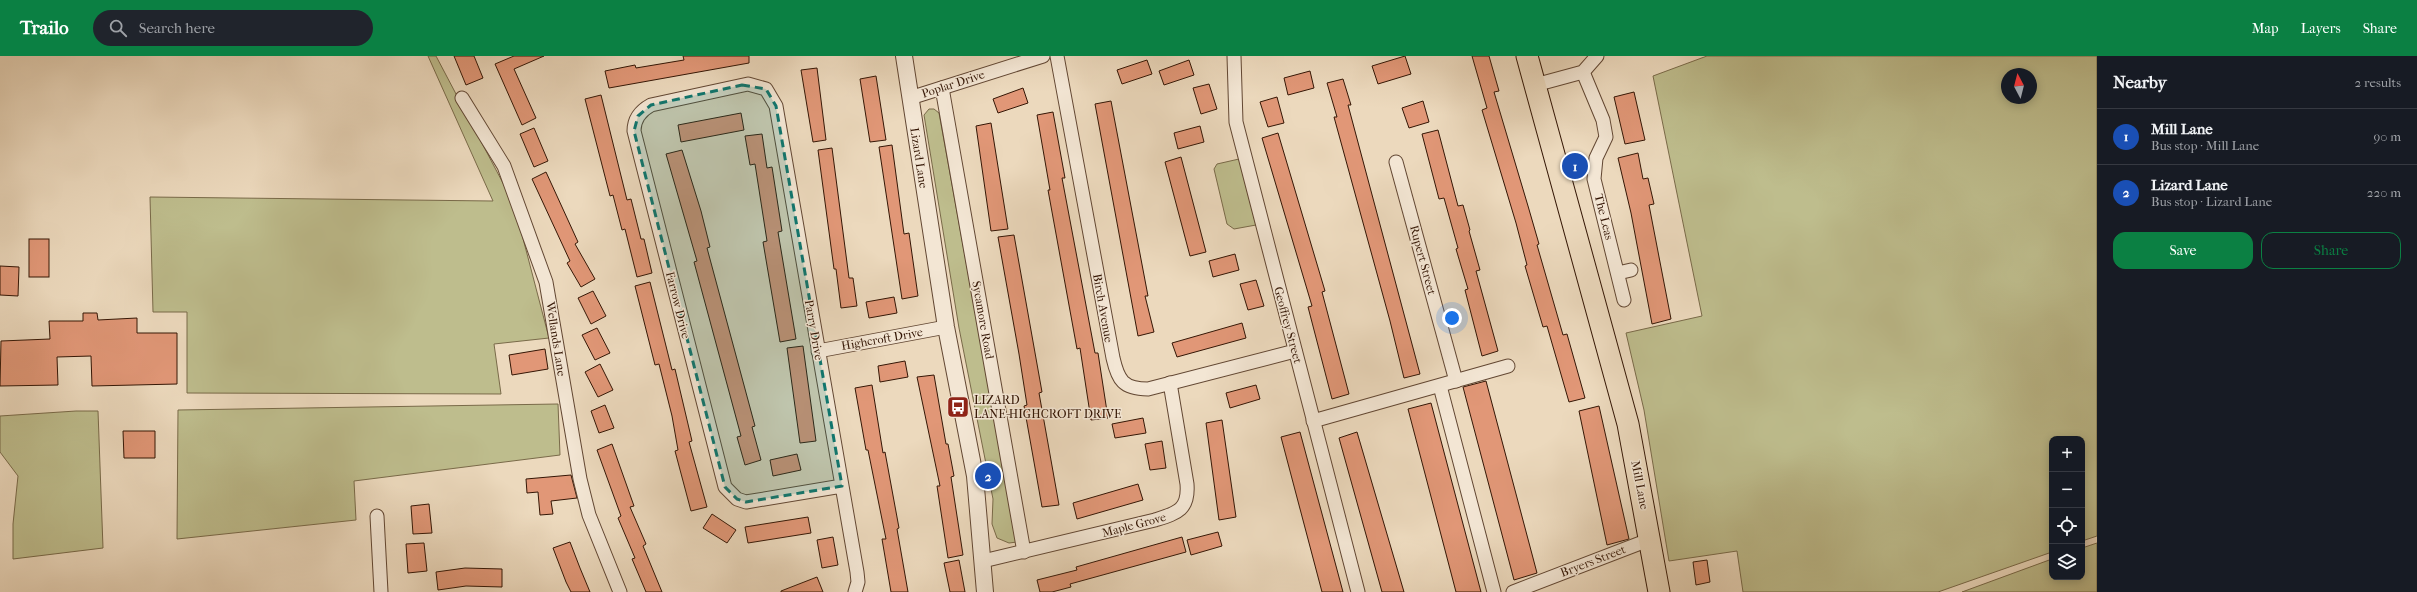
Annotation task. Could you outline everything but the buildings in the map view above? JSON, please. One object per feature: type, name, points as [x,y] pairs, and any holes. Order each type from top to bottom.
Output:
[{"type":"main road","name":"Mill Lane","points":[[1527,56],[1628,424],[1651,539],[1659,592]]},
{"type":"street","name":"Lizard Lane","points":[[904,56],[946,327],[975,476],[985,592]]},
{"type":"street","name":"Poplar Drive","points":[[910,98],[1043,56]]},
{"type":"street","name":"Birch Avenue","points":[[1057,56],[1116,373],[1123,384],[1134,389],[1148,389],[1295,351]]},
{"type":"street","name":"Geoffrey Street","points":[[1234,56],[1236,122],[1358,592]]},
{"type":"street","points":[[1535,85],[1583,72],[1597,56]]},
{"type":"street","name":"The Leas","points":[[1583,72],[1604,126],[1606,137],[1596,158],[1594,179],[1624,300]]},
{"type":"street","name":"Parry Drive","points":[[748,84],[766,89],[776,106],[857,572],[855,592]]},
{"type":"street","name":"Farrow Drive","points":[[748,84],[651,106],[643,110],[634,123],[635,136],[725,487],[737,500],[746,502],[842,486]]},
{"type":"street","name":"Sycamore Road","points":[[942,88],[1024,552]]},
{"type":"street","name":"Wellands Lane","points":[[462,98],[504,166],[546,282],[580,480],[589,515],[620,592]]},
{"type":"street","name":"Rupert Street","points":[[1396,162],[1456,381]]},
{"type":"street","points":[[1618,273],[1631,270]]},
{"type":"street","name":"Highcroft Drive","points":[[818,351],[946,327]]},
{"type":"street","points":[[1313,421],[1508,366]]},
{"type":"street","name":"Maple Grove","points":[[983,561],[1155,520],[1168,516],[1183,507],[1187,500],[1187,484],[1170,383]]},
{"type":"street","points":[[1440,386],[1494,592]]},
{"type":"street","points":[[377,516],[381,592]]},
{"type":"street","name":"Bryers Street","points":[[1513,592],[1651,539]]},
{"type":"highlighted area","points":[[742,85],[766,89],[776,106],[842,486],[746,502],[737,499],[725,487],[634,131],[638,116],[651,105]]},
{"type":"shaded area","points":[[428,56],[436,56],[514,204],[549,338],[494,344],[501,394],[187,393],[187,312],[153,312],[150,197],[493,201]]},
{"type":"shaded area","points":[[1707,56],[2097,56],[2097,536],[2085,540],[2085,436],[2049,436],[2049,553],[1938,592],[1743,592],[1737,551],[1669,561],[1644,410],[1626,333],[1702,316],[1653,76]]},
{"type":"shaded area","points":[[929,109],[934,109],[939,113],[1017,542],[1009,543],[997,538],[992,524],[993,499],[959,328],[924,115]]},
{"type":"shaded area","points":[[1239,159],[1256,225],[1234,229],[1227,224],[1214,169],[1217,164]]},
{"type":"shaded area","points":[[558,404],[560,455],[354,481],[356,520],[177,539],[178,410]]},
{"type":"shaded area","points":[[98,411],[103,548],[13,559],[13,524],[18,476],[0,452],[0,416]]},
{"type":"shaded area","points":[[2097,543],[2097,592],[1962,592],[2049,560],[2049,580],[2085,580],[2085,547]]},
{"type":"place","name":"Mill Lane","points":[[1575,166]]},
{"type":"place","name":"LIZARD LANE-HIGHCROFT DRIVE","points":[[958,407]]},
{"type":"place","name":"Lizard Lane","points":[[988,476]]}]
